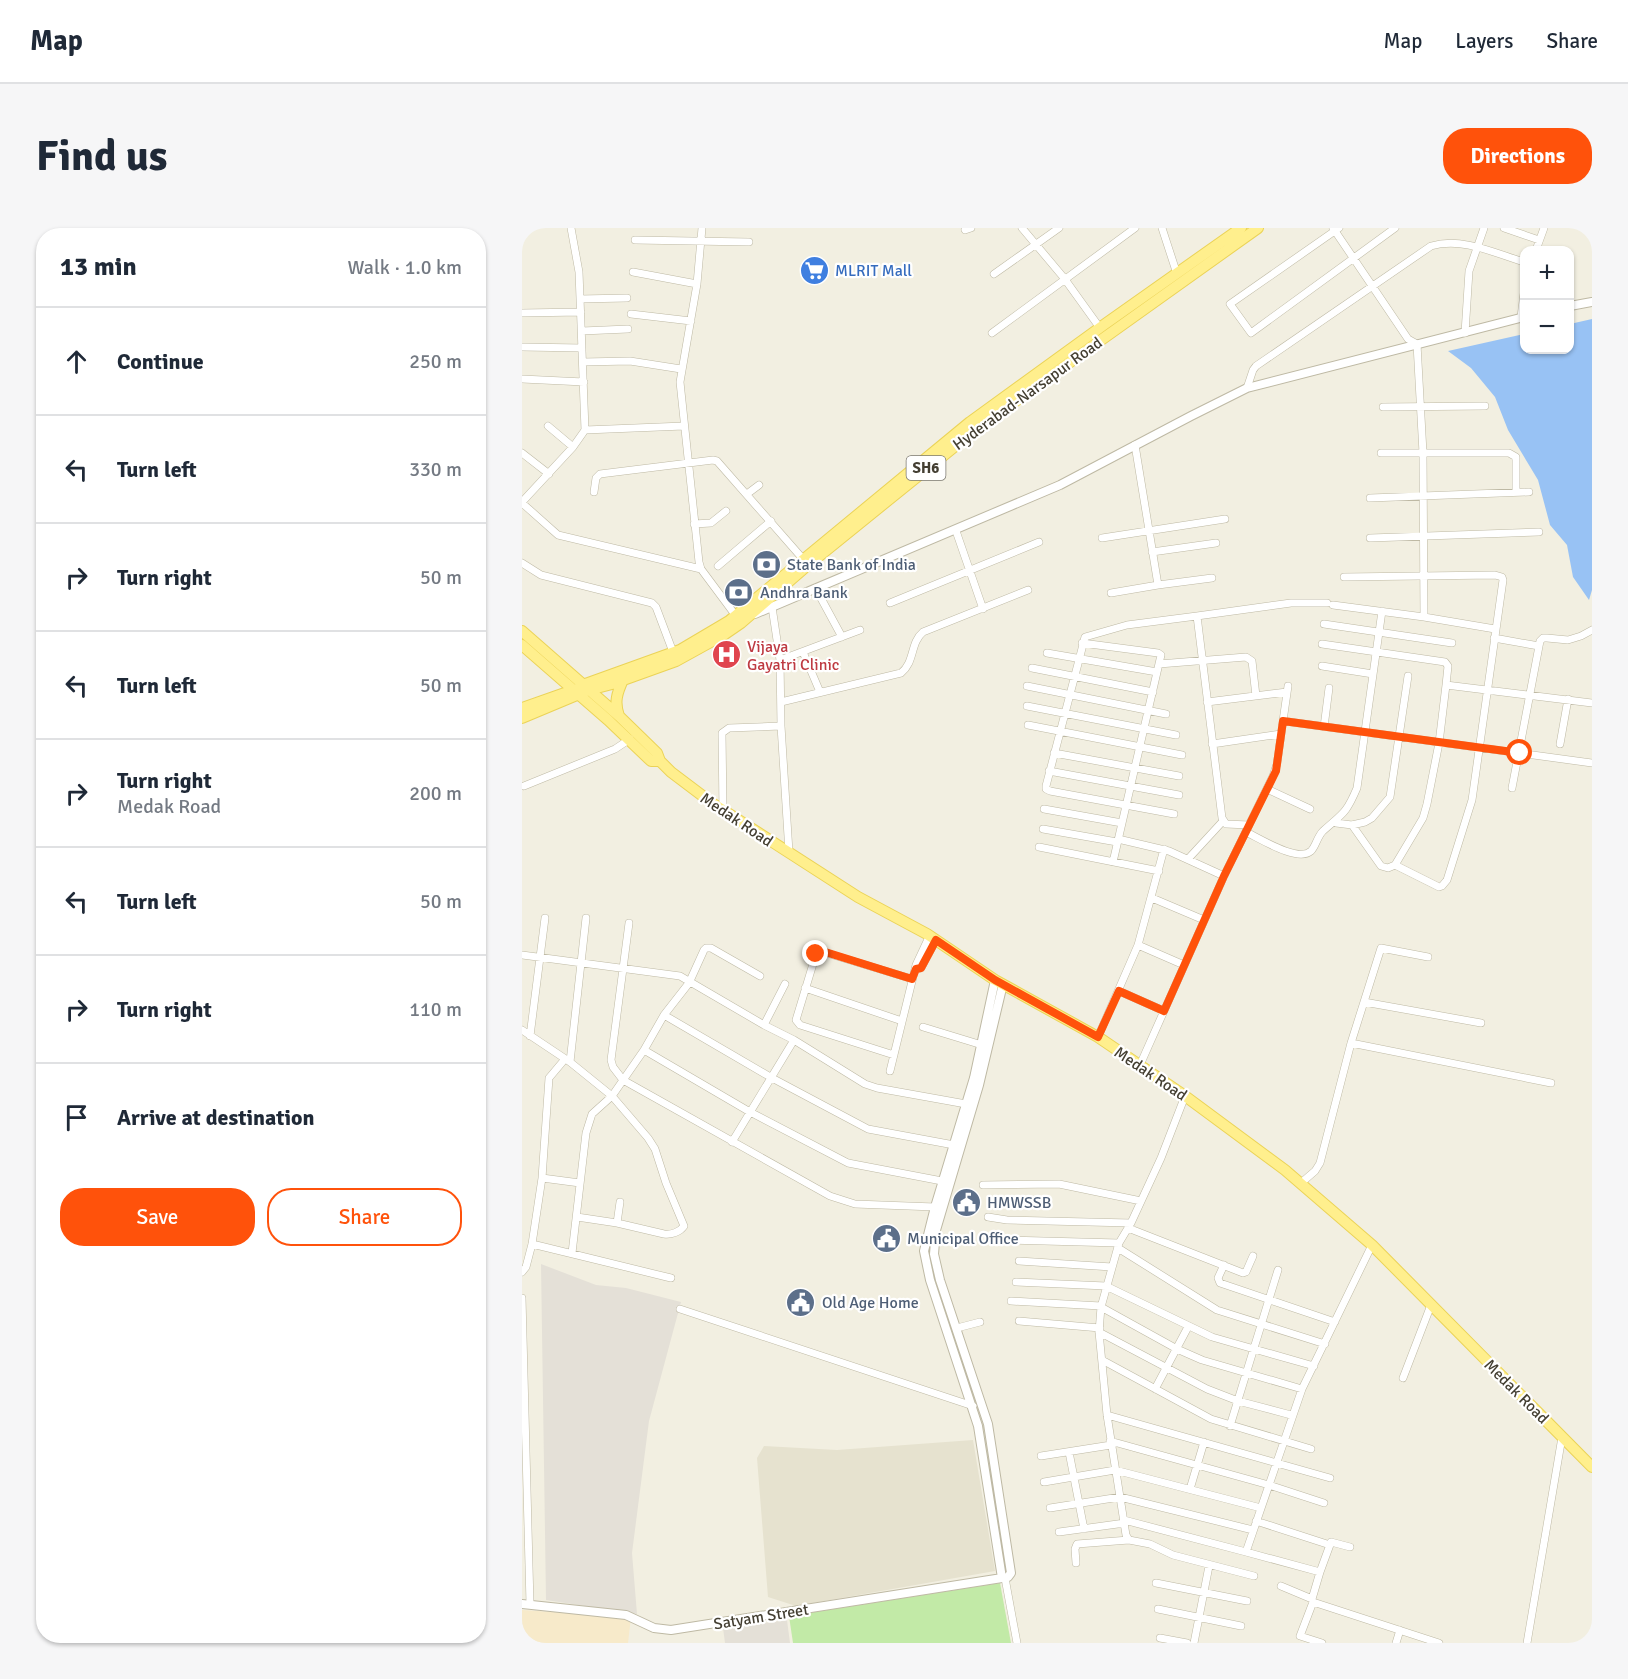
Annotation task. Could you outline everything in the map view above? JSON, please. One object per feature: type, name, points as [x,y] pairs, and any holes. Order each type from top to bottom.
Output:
[{"type":"main road","name":"Hyderabad-Narsapur Road","points":[[580,690],[689,646],[736,616],[946,440],[1100,327],[1241,228]]},
{"type":"main road","name":"Hyderabad-Narsapur Road","points":[[580,690],[623,680],[676,661],[741,623],[896,492],[975,430],[1258,228]]},
{"type":"main road","name":"Medak Road","points":[[522,631],[580,690],[619,716],[657,753],[660,761],[723,811],[858,897],[933,938],[999,982],[1098,1037],[1185,1096],[1301,1183],[1372,1245],[1592,1467]]},
{"type":"main road","points":[[522,645],[580,690],[651,761],[660,761]]},
{"type":"main road","points":[[619,716],[616,705],[623,680]]},
{"type":"main road","points":[[522,708],[580,690]]},
{"type":"main road","name":"SH6","points":[[522,718],[580,690]]},
{"type":"street","points":[[571,228],[579,272],[585,430],[573,447],[522,503],[558,535],[701,569]]},
{"type":"street","points":[[702,228],[697,284],[680,382],[697,554],[701,569],[736,616]]},
{"type":"street","points":[[1022,228],[1100,327]]},
{"type":"street","points":[[994,274],[1059,228]]},
{"type":"street","points":[[992,333],[1135,228]]},
{"type":"street","points":[[1162,228],[1177,274]]},
{"type":"street","points":[[1395,228],[1354,258],[1251,333],[1230,304],[1336,229],[1354,258],[1408,339],[1417,344]]},
{"type":"street","points":[[1465,333],[1468,277],[1484,228]]},
{"type":"street","points":[[1507,228],[1539,240]]},
{"type":"street","points":[[1537,246],[1544,228]]},
{"type":"street","points":[[635,240],[749,242]]},
{"type":"street","points":[[1246,388],[1256,366],[1431,246],[1452,242],[1477,247],[1520,261]]},
{"type":"street","points":[[633,272],[697,284]]},
{"type":"street","points":[[580,299],[627,298]]},
{"type":"street","points":[[1574,305],[1592,302]]},
{"type":"street","points":[[522,314],[581,312]]},
{"type":"street","points":[[631,314],[691,321]]},
{"type":"street","points":[[752,613],[757,614],[1060,485],[1246,388],[1520,318]]},
{"type":"street","points":[[582,331],[628,329]]},
{"type":"street","points":[[1417,344],[1423,453],[1424,617]]},
{"type":"street","points":[[522,347],[582,348]]},
{"type":"street","points":[[583,362],[630,361],[681,369]]},
{"type":"street","points":[[522,379],[584,382]]},
{"type":"street","points":[[1383,407],[1485,406]]},
{"type":"street","points":[[548,426],[573,447]]},
{"type":"street","points":[[585,430],[684,426]]},
{"type":"street","points":[[1135,445],[1158,585]]},
{"type":"street","points":[[522,453],[549,474]]},
{"type":"street","points":[[1381,453],[1512,454],[1516,457],[1516,492]]},
{"type":"street","points":[[594,492],[596,478],[600,474],[717,461],[803,559]]},
{"type":"street","points":[[747,494],[759,484]]},
{"type":"street","points":[[1370,498],[1529,492]]},
{"type":"street","points":[[694,524],[711,523],[726,511]]},
{"type":"street","points":[[1102,538],[1225,519]]},
{"type":"street","points":[[718,566],[771,521]]},
{"type":"street","points":[[956,531],[983,609]]},
{"type":"street","points":[[1370,538],[1539,532]]},
{"type":"street","points":[[890,603],[1039,542]]},
{"type":"street","points":[[1152,552],[1216,543]]},
{"type":"street","points":[[522,563],[541,575],[652,603],[656,607],[673,652]]},
{"type":"street","points":[[1344,577],[1495,575],[1502,577],[1471,808],[1445,884],[1438,887],[1395,865]]},
{"type":"street","points":[[1111,593],[1212,578]]},
{"type":"street","points":[[816,589],[842,637]]},
{"type":"street","points":[[781,702],[901,673],[910,663],[915,642],[923,632],[1028,590]]},
{"type":"street","points":[[1174,814],[1047,790],[1049,771],[1085,637],[1127,625],[1291,603],[1330,604],[1495,629]]},
{"type":"street","points":[[772,607],[780,660],[781,726],[789,854]]},
{"type":"street","points":[[1223,821],[1248,828],[1298,855],[1310,852],[1322,832],[1345,814],[1357,788],[1382,611]]},
{"type":"street","points":[[1197,616],[1223,821]]},
{"type":"street","points":[[1324,624],[1452,643]]},
{"type":"street","points":[[780,660],[860,630]]},
{"type":"street","points":[[1512,788],[1539,646],[1543,638],[1574,639],[1592,630]]},
{"type":"street","points":[[1494,638],[1539,646]]},
{"type":"street","points":[[1082,643],[1160,653],[1113,861]]},
{"type":"street","points":[[1322,644],[1445,662],[1448,666],[1439,743],[1427,804],[1423,818],[1395,865],[1388,868],[1381,866],[1352,825]]},
{"type":"street","points":[[803,652],[820,692]]},
{"type":"street","points":[[1047,652],[1157,672]]},
{"type":"street","points":[[1159,664],[1249,658],[1252,661],[1256,696]]},
{"type":"street","points":[[1322,666],[1373,674]]},
{"type":"street","points":[[1032,668],[1152,692]]},
{"type":"street","points":[[1336,823],[1358,825],[1372,818],[1390,797],[1408,676]]},
{"type":"street","points":[[1446,685],[1592,703]]},
{"type":"street","points":[[1028,686],[1166,714]]},
{"type":"street","points":[[1324,727],[1329,688]]},
{"type":"street","points":[[1140,1065],[1224,876],[1276,771],[1287,689],[1256,696],[1207,702]]},
{"type":"street","points":[[1560,744],[1568,699]]},
{"type":"street","points":[[1027,706],[1176,735]]},
{"type":"street","points":[[1283,721],[1592,763]]},
{"type":"street","points":[[1028,725],[1182,755]]},
{"type":"street","points":[[723,811],[722,733],[729,728],[781,726]]},
{"type":"street","points":[[1212,744],[1281,734]]},
{"type":"street","points":[[524,786],[615,749],[630,740]]},
{"type":"street","points":[[1054,753],[1179,776]]},
{"type":"street","points":[[1049,771],[1179,795]]},
{"type":"street","points":[[1267,789],[1310,809]]},
{"type":"street","points":[[1044,809],[1122,823]]},
{"type":"street","points":[[1188,859],[1223,821]]},
{"type":"street","points":[[1043,829],[1164,849],[1224,876]]},
{"type":"street","points":[[1039,847],[1159,871]]},
{"type":"street","points":[[1098,1037],[1138,945],[1164,849]]},
{"type":"street","points":[[1152,898],[1204,920]]},
{"type":"street","points":[[530,1036],[545,918]]},
{"type":"street","points":[[522,1272],[526,1267],[532,1244],[542,1178],[549,1077],[567,1061],[586,918]]},
{"type":"street","points":[[629,923],[611,1060],[613,1067],[623,1080],[820,1192],[846,1202],[935,1207]]},
{"type":"street","points":[[890,1071],[916,964],[933,938]]},
{"type":"street","points":[[1138,945],[1184,965]]},
{"type":"street","points":[[572,1253],[587,1126],[592,1114],[612,1096],[644,1050],[664,1015],[689,983],[704,950],[708,947],[760,976]]},
{"type":"street","points":[[1301,1183],[1315,1171],[1320,1163],[1351,1043],[1381,948],[1428,957]]},
{"type":"street","points":[[894,1055],[797,1024],[796,1020],[816,954],[820,951],[912,979]]},
{"type":"street","points":[[522,955],[673,975],[794,1040],[865,1084],[966,1104]]},
{"type":"street","points":[[999,982],[924,1251],[930,1280],[973,1406],[1003,1578],[1017,1643]]},
{"type":"street","points":[[999,982],[979,1085],[936,1230],[934,1247],[936,1261],[984,1406],[991,1435],[1011,1573],[1003,1578]]},
{"type":"street","points":[[764,1025],[785,984]]},
{"type":"street","points":[[805,988],[902,1021]]},
{"type":"street","points":[[1119,991],[1164,1011]]},
{"type":"street","points":[[1364,1002],[1480,1023]]},
{"type":"street","points":[[664,1015],[868,1129],[954,1144]]},
{"type":"street","points":[[923,1027],[982,1045]]},
{"type":"street","points":[[522,1030],[612,1096],[652,1143],[684,1226],[682,1229],[667,1234],[577,1217]]},
{"type":"street","points":[[732,1142],[794,1040]]},
{"type":"street","points":[[1351,1043],[1551,1083]]},
{"type":"street","points":[[644,1050],[750,1112],[855,1166],[942,1181]]},
{"type":"street","points":[[1129,1540],[1107,1416],[1099,1330],[1101,1307],[1118,1246],[1167,1145],[1185,1096]]},
{"type":"street","points":[[542,1178],[580,1183]]},
{"type":"street","points":[[983,1185],[1059,1184],[1141,1201]]},
{"type":"street","points":[[617,1223],[620,1202]]},
{"type":"street","points":[[988,1217],[1129,1226],[1245,1273],[1253,1256]]},
{"type":"street","points":[[992,1242],[1008,1240],[1118,1246],[1217,1310],[1325,1344]]},
{"type":"street","points":[[532,1244],[671,1278]]},
{"type":"street","points":[[1246,1552],[1302,1389],[1372,1245]]},
{"type":"street","points":[[926,1262],[936,1261]]},
{"type":"street","points":[[1019,1261],[1112,1267]]},
{"type":"street","points":[[1224,1265],[1218,1278],[1219,1282],[1335,1322]]},
{"type":"street","points":[[1230,1426],[1278,1270]]},
{"type":"street","points":[[1016,1282],[1106,1286],[1219,1340],[1314,1366]]},
{"type":"street","points":[[522,1298],[526,1604]]},
{"type":"street","points":[[1011,1300],[1101,1307],[1177,1349],[1211,1364],[1302,1389]]},
{"type":"street","points":[[1403,1378],[1431,1305]]},
{"type":"street","points":[[680,1309],[973,1406]]},
{"type":"street","points":[[957,1328],[980,1322]]},
{"type":"street","points":[[1020,1322],[1099,1330],[1199,1386],[1238,1401],[1292,1415]]},
{"type":"street","points":[[1155,1389],[1188,1327]]},
{"type":"street","points":[[1102,1360],[1211,1419],[1311,1449]]},
{"type":"street","points":[[1107,1416],[1330,1478]]},
{"type":"street","points":[[980,1438],[991,1435]]},
{"type":"street","points":[[1527,1643],[1562,1437]]},
{"type":"street","points":[[1190,1489],[1203,1442]]},
{"type":"street","points":[[1041,1456],[1111,1443],[1269,1485],[1324,1503]]},
{"type":"street","points":[[1069,1452],[1084,1529]]},
{"type":"street","points":[[1044,1482],[1115,1470],[1261,1508]]},
{"type":"street","points":[[1050,1508],[1120,1497],[1253,1530]]},
{"type":"street","points":[[1256,1521],[1330,1545]]},
{"type":"street","points":[[1059,1532],[1125,1522],[1320,1572]]},
{"type":"street","points":[[1076,1563],[1077,1544],[1129,1540],[1150,1544],[1170,1554],[1209,1566],[1254,1576]]},
{"type":"street","points":[[1322,1643],[1300,1636],[1330,1545],[1333,1541],[1350,1547]]},
{"type":"street","points":[[1194,1643],[1209,1566]]},
{"type":"street","name":"Satyam Street","points":[[526,1604],[626,1616],[654,1628],[671,1630],[1003,1578]]},
{"type":"street","points":[[1156,1583],[1247,1601]]},
{"type":"street","points":[[1281,1586],[1313,1600],[1440,1643]]},
{"type":"street","points":[[1158,1609],[1241,1626]]},
{"type":"street","points":[[1396,1643],[1400,1630]]},
{"type":"street","points":[[1160,1638],[1187,1643]]},
{"type":"shaded area","points":[[541,1264],[596,1285],[626,1288],[681,1302],[649,1421],[632,1553],[637,1614],[546,1600]]},
{"type":"shaded area","points":[[973,1440],[995,1571],[796,1606],[768,1597],[757,1458],[764,1446],[837,1450]]},
{"type":"shaded area","points":[[522,1610],[631,1617],[628,1643],[522,1643]]},
{"type":"shaded area","points":[[787,1620],[790,1643],[725,1643],[723,1628]]},
{"type":"green space","points":[[1000,1583],[1011,1643],[793,1643],[789,1616]]},
{"type":"water","points":[[1592,319],[1592,590],[1589,600],[1573,577],[1567,545],[1550,525],[1538,480],[1508,430],[1495,397],[1471,368],[1448,351],[1520,335],[1520,354],[1574,354],[1574,323]]},
{"type":"place","name":"MLRIT Mall","points":[[814,270]]},
{"type":"place","name":"State Bank of India","points":[[766,564]]},
{"type":"place","name":"Andhra Bank","points":[[739,592]]},
{"type":"place","name":"Vijaya Gayatri Clinic","points":[[726,655]]},
{"type":"place","name":"HMWSSB","points":[[966,1202]]},
{"type":"place","name":"Municipal Office","points":[[886,1238]]},
{"type":"place","name":"Old Age Home","points":[[801,1302]]},
{"type":"route","points":[[816,954],[822,951],[912,979],[916,969],[921,968],[936,940],[995,980],[1098,1037],[1119,991],[1164,1011],[1224,876],[1276,771],[1283,721],[1520,753]]}]
